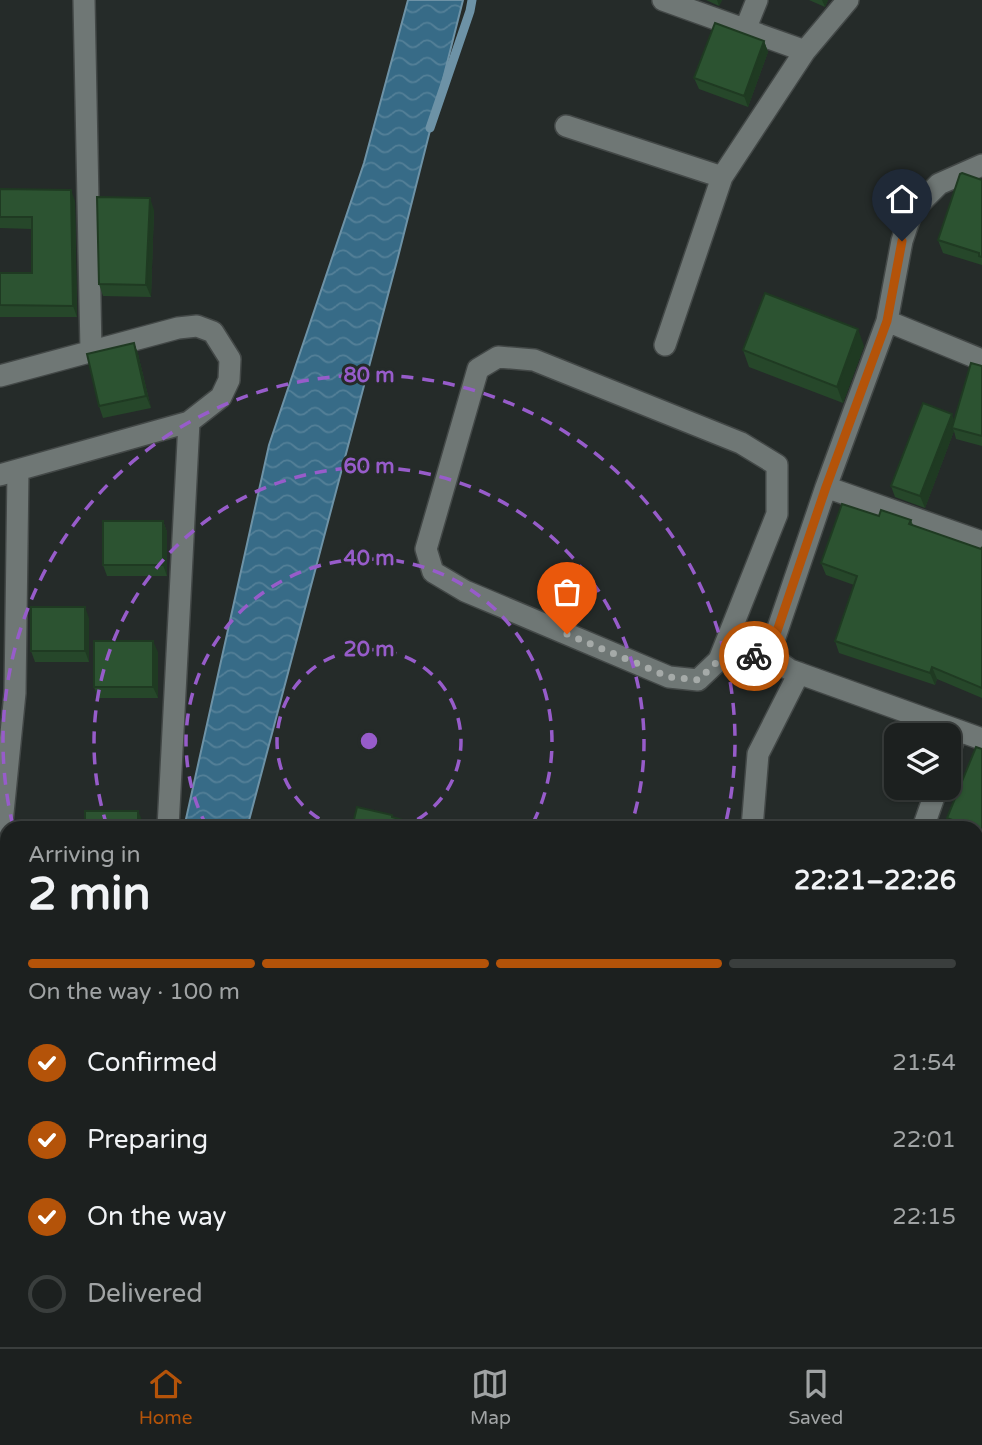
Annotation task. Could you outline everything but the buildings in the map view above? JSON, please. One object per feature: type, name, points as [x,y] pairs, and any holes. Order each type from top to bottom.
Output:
[{"type":"street","points":[[84,0],[91,351]]},
{"type":"street","points":[[663,0],[805,51]]},
{"type":"street","points":[[745,30],[757,0]]},
{"type":"street","points":[[665,345],[722,177],[805,51],[848,0]]},
{"type":"street","points":[[566,126],[722,177]]},
{"type":"street","points":[[938,723],[799,673],[776,660],[773,643],[826,487],[887,321],[902,241],[912,211],[939,184],[982,165]]},
{"type":"street","points":[[887,321],[982,360]]},
{"type":"street","points":[[0,376],[178,328],[197,326],[213,332],[230,359],[229,380],[221,397],[189,422],[9,473],[15,693],[2,821]]},
{"type":"street","points":[[719,660],[777,514],[777,465],[741,443],[534,360],[498,357],[478,369],[426,549],[433,572],[465,591],[669,677],[698,680],[719,660],[775,653]]},
{"type":"street","points":[[168,821],[189,422]]},
{"type":"street","points":[[826,487],[982,542]]},
{"type":"street","points":[[753,821],[758,754],[799,673]]},
{"type":"street","points":[[961,731],[982,739]]},
{"type":"street","points":[[925,821],[933,800]]},
{"type":"water","points":[[408,0],[463,0],[249,821],[186,821],[269,445],[364,163]]},
{"type":"waterway","points":[[430,128],[472,0]]},
{"type":"way so far","points":[[567,634],[669,677],[698,680],[719,660],[754,656]]},
{"type":"route","points":[[754,656],[775,653],[773,643],[826,487],[887,321],[902,241]]}]
